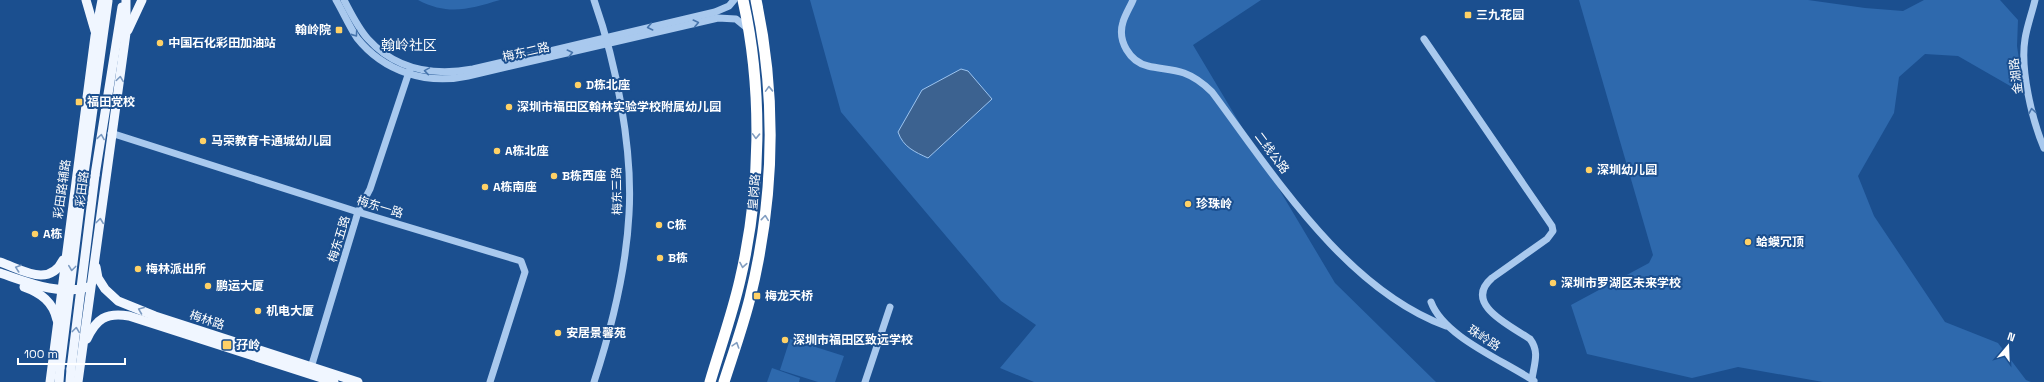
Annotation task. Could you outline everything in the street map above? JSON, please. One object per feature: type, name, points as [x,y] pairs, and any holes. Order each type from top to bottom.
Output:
[{"type":"highway","name":"皇岗路","points":[[710,382],[740,280],[753,203],[756,130],[753,61],[743,0]]},
{"type":"highway","name":"皇岗路","points":[[724,382],[750,297],[764,225],[769,182],[771,133],[769,80],[763,32],[756,0]]},
{"type":"main road","points":[[86,0],[95,36]]},
{"type":"main road","name":"彩田路辅路","points":[[50,382],[95,36],[102,0]]},
{"type":"main road","name":"彩田路","points":[[59,382],[84,174],[108,0]]},
{"type":"main road","name":"彩田路","points":[[70,382],[95,175],[123,0]]},
{"type":"main road","points":[[78,382],[96,260],[126,33],[126,0]]},
{"type":"main road","points":[[126,33],[142,0]]},
{"type":"main road","points":[[0,262],[45,276],[56,272],[66,256]]},
{"type":"main road","name":"梅林路","points":[[96,260],[96,269],[102,284],[110,295],[118,301],[154,319],[310,370],[358,382]]},
{"type":"main road","points":[[0,274],[35,285],[62,289],[76,290],[92,286]]},
{"type":"main road","points":[[0,274],[43,296],[53,308],[58,328]]},
{"type":"main road","points":[[60,310],[65,303],[74,300],[82,302],[88,311]]},
{"type":"main road","name":"梅林路","points":[[84,346],[94,326],[101,319],[113,314],[154,319]]},
{"type":"main road","name":"梅林路","points":[[310,370],[334,382]]},
{"type":"street","name":"梅东二路","points":[[336,0],[352,30],[370,51],[392,67],[409,71],[429,79],[457,78],[718,18],[736,19],[749,30]]},
{"type":"street","name":"梅东二路","points":[[344,0],[368,39],[387,55],[409,71],[438,73],[460,71],[605,36],[715,12],[729,6],[734,0]]},
{"type":"street","name":"梅东三路","points":[[594,0],[608,44],[617,85],[623,124],[628,176],[629,212],[623,271],[613,323],[594,382]]},
{"type":"street","name":"二线公路","points":[[1133,0],[1123,22],[1121,33],[1124,44],[1131,56],[1138,63],[1146,66],[1173,70],[1193,77],[1202,83],[1212,92],[1278,180],[1346,261],[1385,292],[1433,321],[1446,326]]},
{"type":"street","name":"金湖路","points":[[2035,0],[2026,35],[2024,55],[2032,114],[2044,148]]},
{"type":"street","points":[[1424,39],[1552,226],[1552,231],[1547,239],[1492,278],[1485,284],[1482,293],[1484,304],[1490,312],[1530,339],[1533,344],[1537,354],[1534,381]]},
{"type":"street","name":"梅东五路","points":[[310,370],[358,212],[370,189],[409,71]]},
{"type":"street","name":"梅东一路","points":[[112,133],[358,212],[521,261],[525,272],[490,382]]},
{"type":"street","name":"珠岭路","points":[[1431,302],[1433,309],[1446,326],[1534,381]]},
{"type":"street","points":[[865,382],[890,307]]},
{"type":"shaded area","points":[[418,0],[500,0],[469,8],[449,9],[429,5]]},
{"type":"shaded area","points":[[810,0],[1261,0],[1193,45],[1335,283],[1436,382],[1034,382],[1000,368],[1036,325],[1001,301],[841,112]]},
{"type":"shaded area","points":[[1579,0],[1808,0],[1865,8],[1903,11],[1924,0],[2000,0],[2018,20],[2017,46],[2023,86],[2012,87],[1958,56],[1925,54],[1899,77],[1894,113],[1858,176],[1874,216],[1945,322],[1998,343],[2026,380],[2031,382],[1823,382],[1738,367],[1692,378],[1587,354],[1571,305],[1649,263],[1653,255]]},
{"type":"shaded area","points":[[961,69],[968,71],[992,99],[928,158],[906,145],[898,132],[922,90]]},
{"type":"shaded area","points":[[790,339],[844,356],[835,382],[818,382],[780,370]]},
{"type":"shaded area","points":[[772,368],[800,378],[799,382],[767,382]]},
{"type":"place","name":"三九花园","points":[[1468,15]]},
{"type":"place","name":"翰岭院","points":[[339,30]]},
{"type":"place","name":"中国石化彩田加油站","points":[[160,43]]},
{"type":"place","name":"D栋北座","points":[[578,85]]},
{"type":"place","name":"福田党校","points":[[79,102]]},
{"type":"place","name":"深圳市福田区翰林实验学校附属幼儿园","points":[[509,107]]},
{"type":"place","name":"马荣教育卡通城幼儿园","points":[[203,141]]},
{"type":"place","name":"A栋北座","points":[[497,151]]},
{"type":"place","name":"深圳幼儿园","points":[[1589,170]]},
{"type":"place","name":"B栋西座","points":[[554,176]]},
{"type":"place","name":"A栋南座","points":[[485,187]]},
{"type":"place","name":"珍珠岭","points":[[1188,204]]},
{"type":"place","name":"C栋","points":[[659,225]]},
{"type":"place","name":"A栋","points":[[35,234]]},
{"type":"place","name":"蛤蟆冗顶","points":[[1748,242]]},
{"type":"place","name":"B栋","points":[[660,258]]},
{"type":"place","name":"梅林派出所","points":[[138,269]]},
{"type":"place","name":"深圳市罗湖区未来学校","points":[[1553,283]]},
{"type":"place","name":"鹏运大厦","points":[[208,286]]},
{"type":"place","name":"梅龙天桥","points":[[757,296]]},
{"type":"place","name":"机电大厦","points":[[258,311]]},
{"type":"place","name":"安居景馨苑","points":[[558,333]]},
{"type":"place","name":"深圳市福田区致远学校","points":[[785,340]]},
{"type":"place","name":"孖岭","points":[[227,345]]},
{"type":"district","name":"翰岭社区","points":[[409,45]]}]
